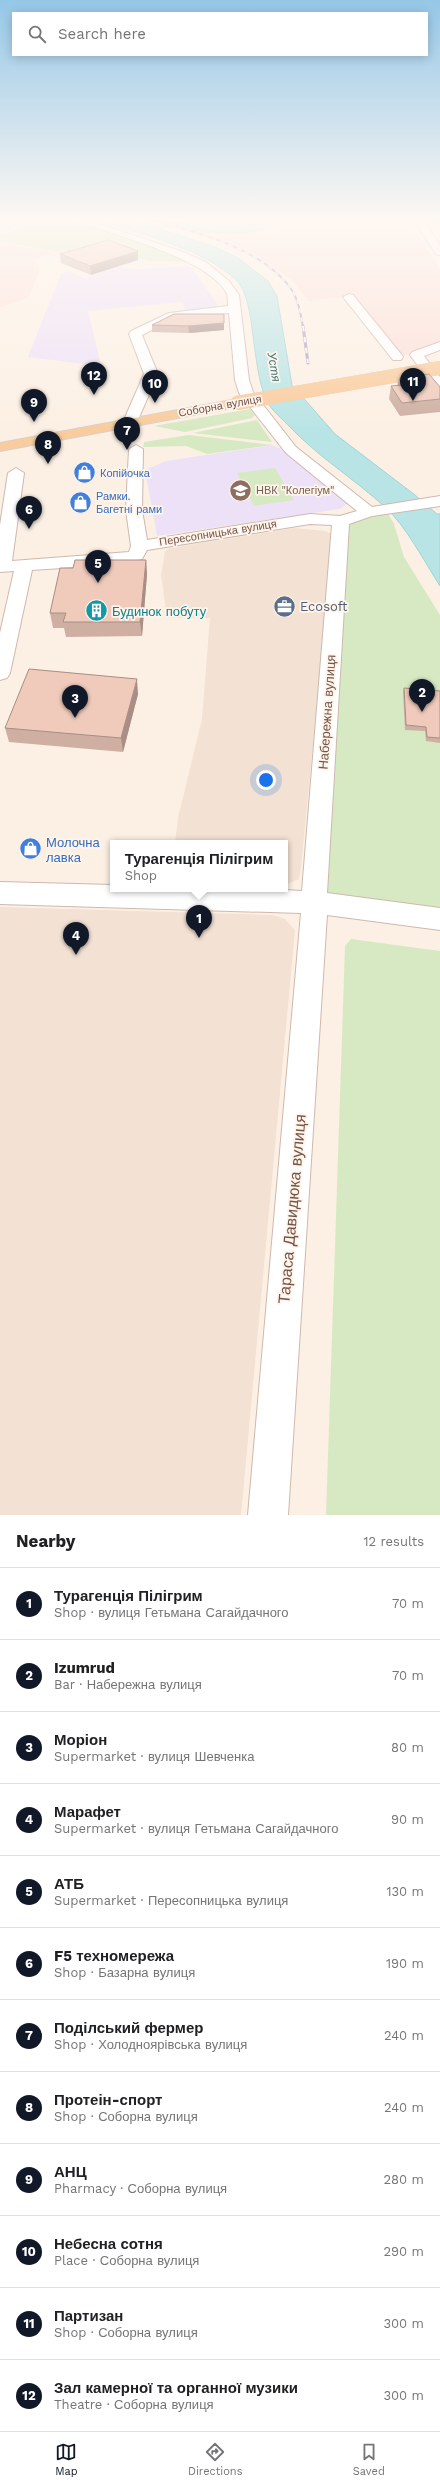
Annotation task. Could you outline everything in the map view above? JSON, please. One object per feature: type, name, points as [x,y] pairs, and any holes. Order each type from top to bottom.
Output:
[{"type":"main road","name":"Соборна вулиця","points":[[0,447],[130,422],[440,368]]},
{"type":"street","points":[[229,288],[233,295],[242,380],[246,392],[291,450],[355,499],[369,512]]},
{"type":"street","points":[[350,297],[397,357]]},
{"type":"street","points":[[130,422],[151,374],[135,334],[173,315],[234,309]]},
{"type":"street","points":[[440,346],[416,355],[440,386]]},
{"type":"street","points":[[16,473],[1,567],[122,559],[136,555],[140,546],[137,536],[136,449]]},
{"type":"street","name":"Пересопницька вулиця","points":[[140,546],[310,519],[341,521],[369,512],[434,502]]},
{"type":"street","name":"Набережна вулиця","points":[[314,902],[341,521]]},
{"type":"street","points":[[0,673],[23,576],[23,566]]},
{"type":"street","points":[[0,893],[314,902],[440,919]]},
{"type":"street","name":"Тараса Давидюка вулиця","points":[[268,1515],[314,928],[314,902]]},
{"type":"shaded area","points":[[0,288],[32,288],[28,298],[0,307]]},
{"type":"shaded area","points":[[56,288],[206,288],[220,308],[185,310],[182,302],[88,311],[101,366],[28,357]]},
{"type":"shaded area","points":[[298,288],[440,288],[440,342],[412,354],[399,356],[344,297],[308,301]]},
{"type":"shaded area","name":"НВК \"Колегіум\"","points":[[272,445],[281,449],[348,503],[340,509],[157,536],[145,470],[166,461]]},
{"type":"shaded area","points":[[294,528],[326,531],[331,534],[332,551],[301,867],[299,879],[288,884],[288,840],[175,840],[178,818],[202,719],[210,618],[167,618],[161,575],[165,551],[170,548]]},
{"type":"shaded area","points":[[0,907],[272,915],[285,919],[295,930],[241,1515],[0,1515]]},
{"type":"green space","points":[[250,409],[255,415],[252,418],[185,432],[154,426]]},
{"type":"green space","points":[[257,420],[272,442],[193,433]]},
{"type":"green space","points":[[189,435],[272,445],[207,454],[186,446],[143,447],[144,442]]},
{"type":"green space","points":[[275,468],[294,500],[254,506],[237,473]]},
{"type":"green space","points":[[386,510],[394,524],[404,557],[440,615],[440,919],[314,902],[341,521]]},
{"type":"green space","points":[[351,939],[440,951],[440,1515],[326,1515],[345,946]]},
{"type":"water","name":"Устя","points":[[241,288],[272,288],[277,296],[292,385],[335,434],[415,495],[437,514],[440,514],[440,586],[421,555],[393,515],[373,496],[311,447],[269,405],[263,391],[259,375],[248,304]]},
{"type":"building","points":[[174,314],[224,314],[224,323],[188,326],[152,325]]},
{"type":"building","points":[[429,374],[440,387],[440,399],[402,403],[391,386],[403,385],[399,379]]},
{"type":"building","name":"Будинок побуту","points":[[75,560],[146,560],[140,622],[63,622],[66,613],[50,613],[60,568],[73,568]]},
{"type":"building","points":[[29,669],[137,679],[121,738],[5,728]]},
{"type":"building","points":[[404,688],[440,691],[440,738],[427,737],[426,727],[406,725]]},
{"type":"railway","points":[[290,288],[298,304],[303,327]]},
{"type":"railway","points":[[303,326],[308,363]]},
{"type":"place","name":"Зал камерної та органної музики","points":[[94,395]]},
{"type":"place","name":"Партизан","points":[[413,401]]},
{"type":"place","name":"Небесна сотня","points":[[155,403]]},
{"type":"place","name":"АНЦ","points":[[34,422]]},
{"type":"place","name":"Поділський фермер","points":[[127,450]]},
{"type":"place","name":"Протеін-спорт","points":[[48,464]]},
{"type":"place","name":"Копійочка","points":[[85,473]]},
{"type":"place","name":"НВК \"Колегіум\"","points":[[240,490]]},
{"type":"place","name":"Рамки. Багетні рами","points":[[81,502]]},
{"type":"place","name":"F5 техномережа","points":[[29,529]]},
{"type":"place","name":"АТБ","points":[[98,583]]},
{"type":"place","name":"Ecosoft","points":[[284,606]]},
{"type":"place","name":"Будинок побуту","points":[[96,611]]},
{"type":"place","name":"Izumrud","points":[[422,712]]},
{"type":"place","name":"Моріон","points":[[75,718]]},
{"type":"place","name":"Молочна лавка","points":[[30,849]]},
{"type":"place","name":"Турагенція Пілігрим","points":[[199,938]]},
{"type":"place","name":"Марафет","points":[[76,955]]}]
